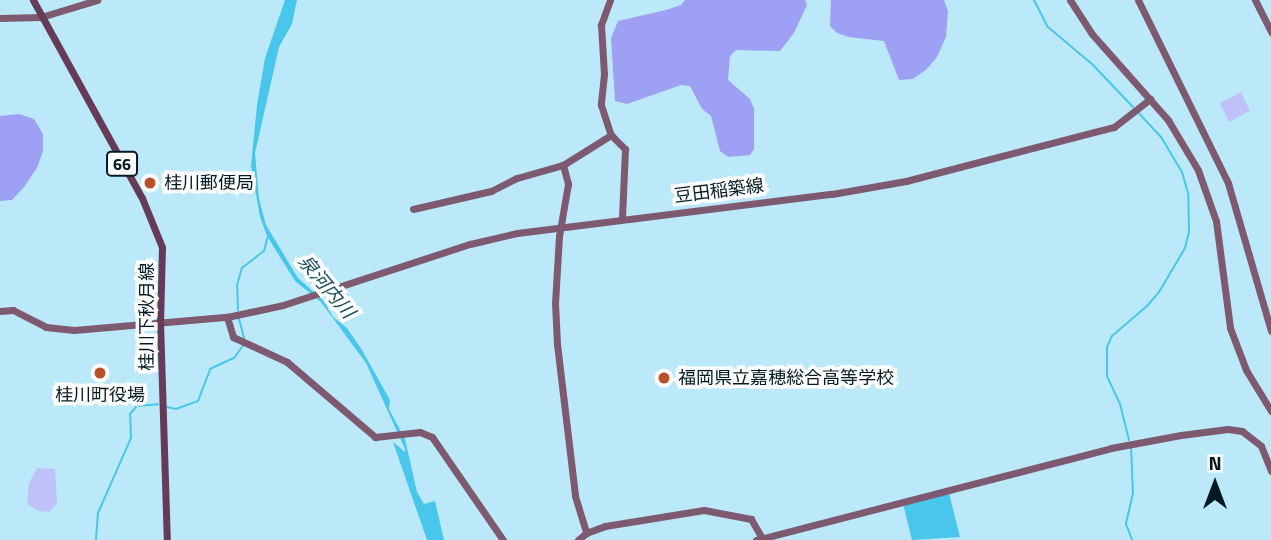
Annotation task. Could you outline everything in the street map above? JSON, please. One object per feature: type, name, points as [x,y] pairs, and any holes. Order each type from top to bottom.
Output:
[{"type":"main road","name":"桂川下秋月線","points":[[33,0],[156,229],[164,259],[160,322],[167,540]]},
{"type":"street","points":[[0,18],[41,17],[97,0]]},
{"type":"street","points":[[610,0],[601,25],[604,74],[601,105],[611,135],[625,149],[622,219]]},
{"type":"street","points":[[1070,0],[1092,34],[1150,99],[1186,147],[1208,195],[1219,235],[1230,328],[1246,370],[1271,411]]},
{"type":"street","points":[[1138,0],[1228,183],[1271,331]]},
{"type":"street","points":[[1255,0],[1271,32]]},
{"type":"street","name":"豆田稲築線","points":[[0,311],[17,311],[34,321],[57,329],[227,317],[299,299],[470,244],[561,225],[872,188],[1118,125],[1150,99]]},
{"type":"street","points":[[413,209],[491,191],[517,178],[563,165],[611,135]]},
{"type":"street","points":[[563,165],[568,184],[561,225],[555,303],[557,352],[575,496],[586,533]]},
{"type":"street","points":[[227,317],[229,330],[238,340],[274,355],[303,374],[375,437],[426,433],[434,439],[503,540]]},
{"type":"street","points":[[578,540],[586,533],[605,526],[704,510],[751,519],[759,539],[1154,439],[1234,429],[1250,436],[1261,446],[1269,460],[1271,471]]},
{"type":"shaded area","points":[[285,0],[297,0],[292,24],[279,47],[255,153],[259,199],[266,225],[298,278],[324,301],[333,317],[347,328],[362,350],[390,400],[389,409],[405,439],[417,492],[424,504],[435,501],[444,540],[427,540],[393,442],[405,452],[405,449],[366,363],[321,302],[295,281],[267,236],[260,217],[251,166],[257,105],[265,58]]},
{"type":"shaded area","points":[[685,0],[805,0],[807,5],[794,33],[780,51],[736,50],[730,56],[728,80],[750,99],[754,109],[754,149],[750,155],[728,157],[720,151],[711,116],[702,109],[690,86],[681,85],[627,104],[615,101],[611,38],[618,21],[666,10],[681,5]]},
{"type":"shaded area","points":[[831,0],[944,0],[948,11],[946,37],[937,57],[927,69],[913,79],[899,80],[884,41],[849,37],[837,33],[830,26]]},
{"type":"shaded area","points":[[1241,92],[1250,111],[1229,122],[1220,103]]},
{"type":"shaded area","points":[[19,114],[34,119],[43,134],[43,151],[37,168],[24,187],[12,200],[0,201],[0,116]]},
{"type":"shaded area","points":[[37,468],[55,469],[57,503],[49,512],[38,511],[27,504],[29,483]]},
{"type":"shaded area","points":[[949,493],[960,537],[912,540],[903,504]]},
{"type":"waterway","points":[[1034,0],[1048,27],[1093,65],[1133,107]]},
{"type":"waterway","points":[[1129,440],[1120,404],[1107,376],[1107,347],[1112,336],[1159,292],[1185,248],[1189,232],[1188,193],[1182,172],[1161,137],[1137,111]]},
{"type":"waterway","points":[[238,310],[237,285],[242,268],[264,251],[268,236]]},
{"type":"waterway","points":[[239,319],[244,338]]},
{"type":"waterway","points":[[167,407],[176,409],[198,401],[210,369],[234,358],[244,344]]},
{"type":"waterway","points":[[96,540],[98,513],[131,438],[130,414],[137,406],[158,404]]},
{"type":"waterway","points":[[1131,446],[1133,493],[1126,524],[1132,540]]},
{"type":"place","name":"桂川郵便局","points":[[150,183]]},
{"type":"place","name":"桂川町役場","points":[[100,373]]},
{"type":"place","name":"福岡県立嘉穂総合高等学校","points":[[664,378]]},
{"type":"water label","name":"泉河内川","points":[[327,286]]}]
